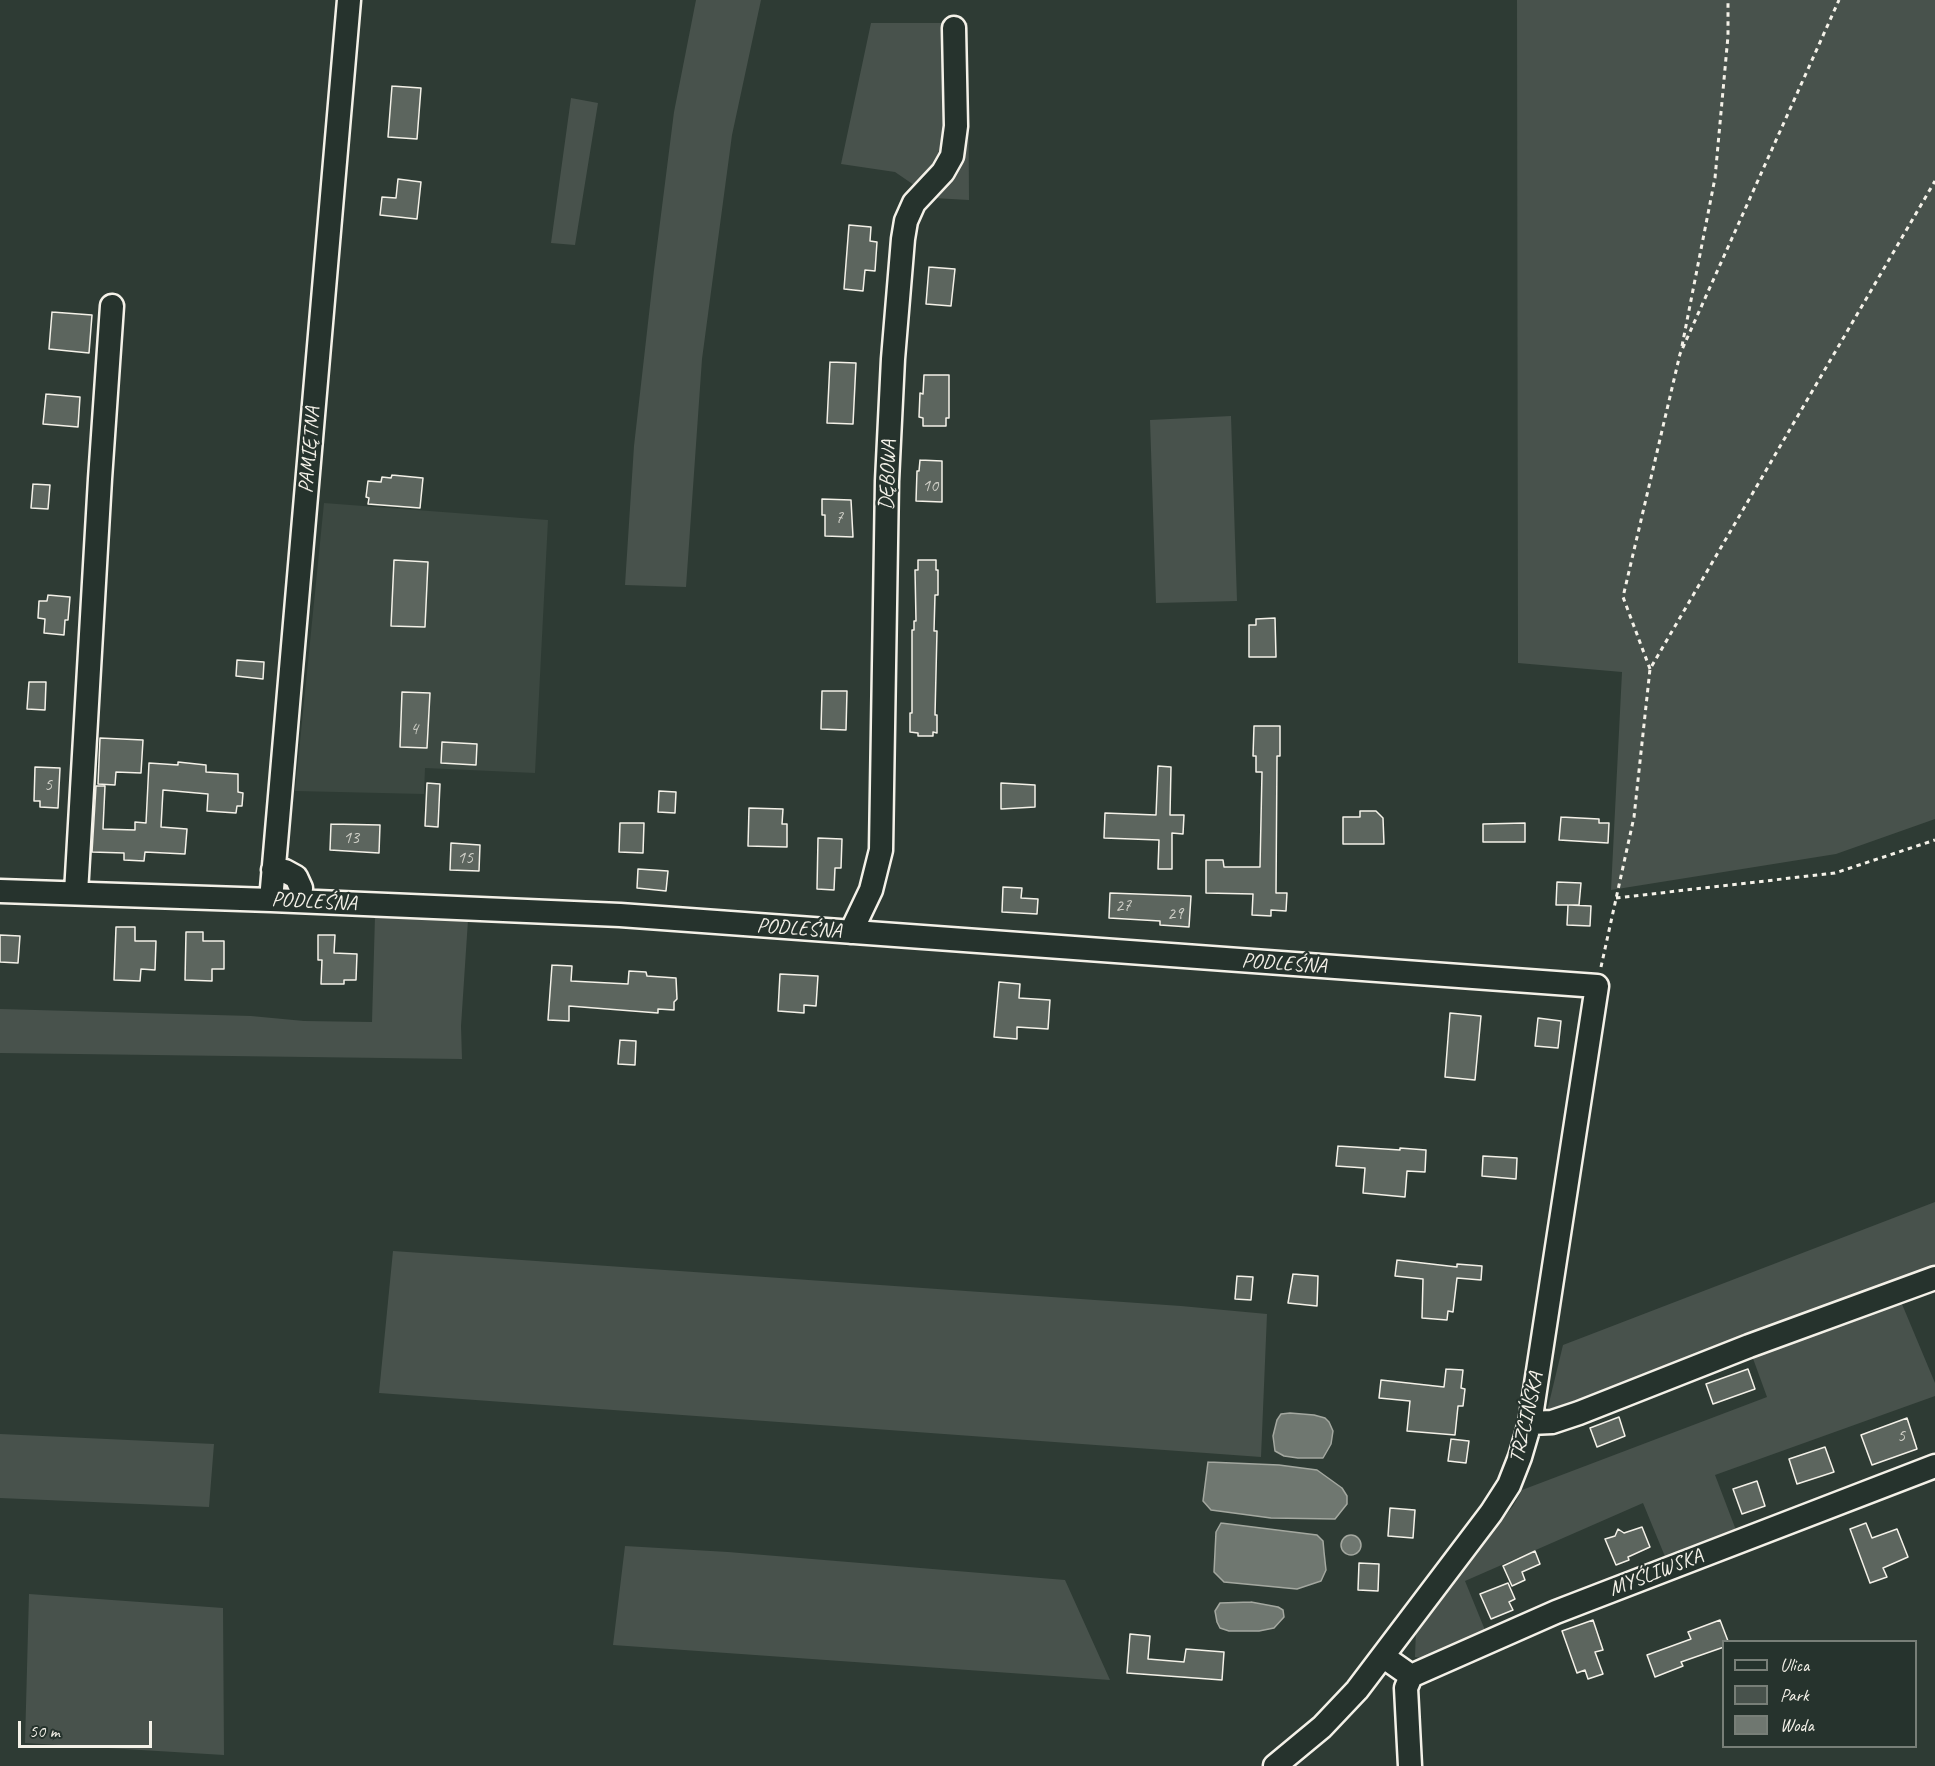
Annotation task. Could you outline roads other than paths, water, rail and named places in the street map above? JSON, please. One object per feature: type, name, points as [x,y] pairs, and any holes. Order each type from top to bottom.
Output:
[{"type":"street","name":"PAMIĘTNA","points":[[271,900],[349,0]]},
{"type":"street","name":"DĘBOWA","points":[[851,932],[871,890],[880,850],[887,481],[893,359],[903,239],[906,220],[914,203],[942,172],[952,156],[956,126],[954,28]]},
{"type":"street","points":[[76,893],[112,306]]},
{"type":"street","points":[[273,870],[285,871],[296,877],[301,888],[300,901]]},
{"type":"street","name":"PODLEŚNA","points":[[0,891],[620,915],[1597,986]]},
{"type":"street","name":"TRZCIŃSKA","points":[[1275,1766],[1322,1727],[1357,1690],[1491,1513],[1509,1485],[1530,1423],[1597,986]]},
{"type":"street","points":[[1530,1423],[1552,1422],[1579,1413],[1749,1346],[1935,1278]]},
{"type":"street","name":"MYŚLIWSKA","points":[[1410,1676],[1556,1612],[1935,1466]]},
{"type":"street","points":[[1384,1657],[1410,1676],[1406,1688],[1410,1766]]},
{"type":"water","points":[[1281,1414],[1314,1415],[1325,1418],[1329,1422],[1333,1431],[1331,1444],[1323,1458],[1284,1456],[1275,1451],[1273,1436],[1277,1420]]},
{"type":"water","points":[[1208,1462],[1279,1465],[1317,1470],[1342,1488],[1347,1496],[1347,1504],[1335,1519],[1271,1518],[1211,1510],[1203,1501]]},
{"type":"water","points":[[1221,1523],[1317,1535],[1323,1541],[1326,1570],[1321,1581],[1297,1589],[1224,1582],[1214,1572],[1216,1532]]},
{"type":"water","points":[[1351,1535],[1358,1538],[1361,1545],[1358,1552],[1351,1555],[1344,1552],[1341,1545],[1344,1538]]},
{"type":"water","points":[[1251,1602],[1278,1607],[1283,1610],[1284,1617],[1274,1628],[1259,1631],[1229,1631],[1220,1628],[1215,1611],[1220,1603]]}]
